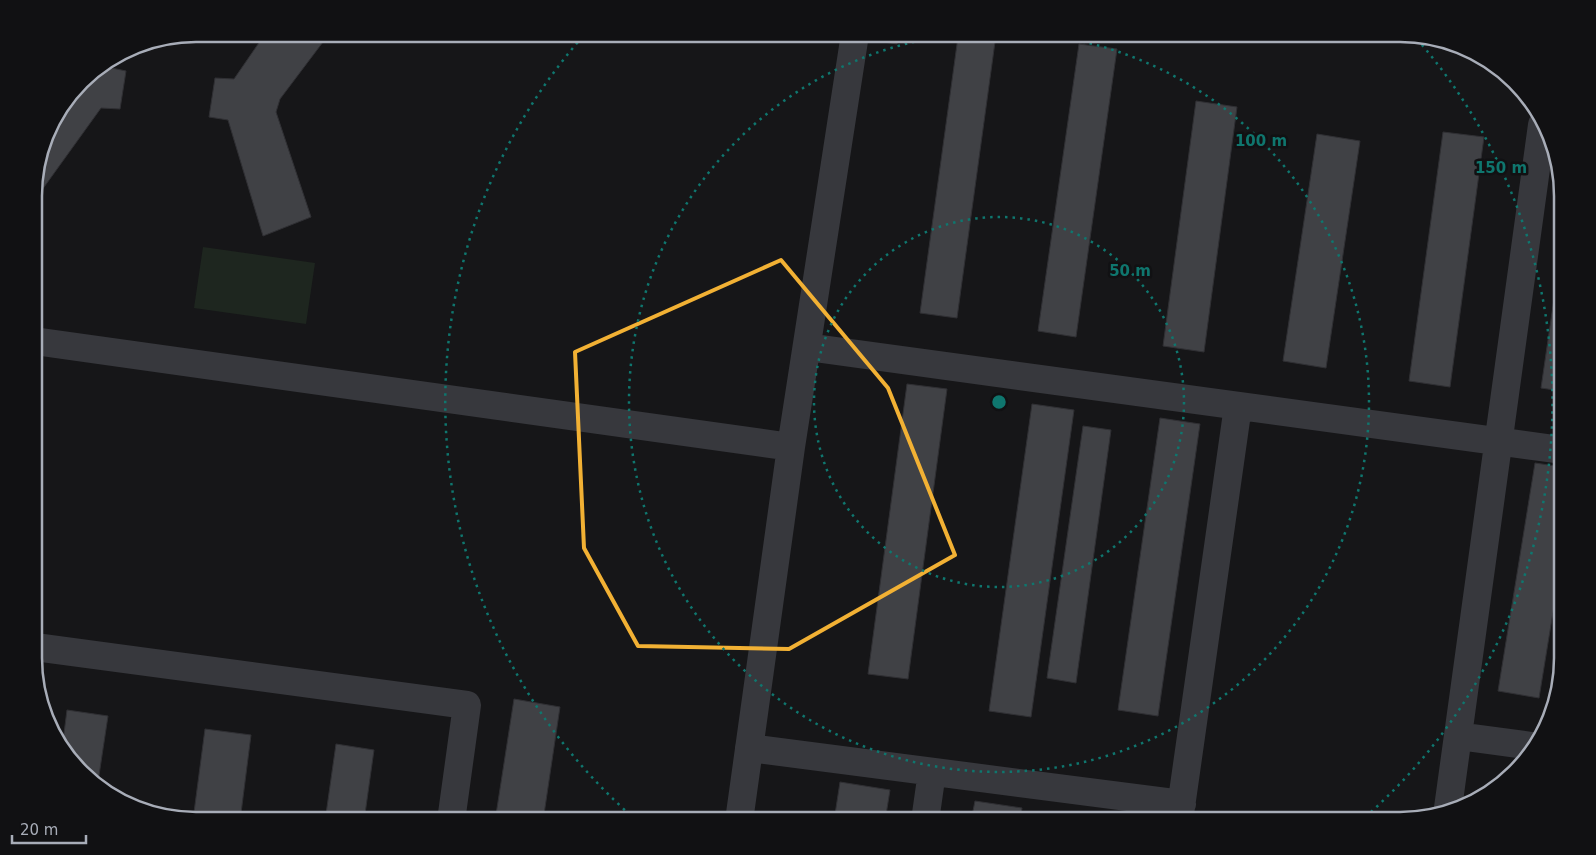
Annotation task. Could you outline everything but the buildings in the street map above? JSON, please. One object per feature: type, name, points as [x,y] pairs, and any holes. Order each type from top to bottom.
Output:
[{"type":"street","points":[[740,812],[791,447],[854,42]]},
{"type":"street","points":[[1449,804],[1541,135]]},
{"type":"street","points":[[43,342],[791,447]]},
{"type":"street","points":[[807,347],[1554,449]]},
{"type":"street","points":[[749,748],[932,772],[1180,812],[1238,406]]},
{"type":"street","points":[[42,648],[468,705],[452,812]]},
{"type":"street","points":[[1458,736],[1527,745]]},
{"type":"street","points":[[926,812],[932,772]]},
{"type":"highlighted area","points":[[781,260],[888,388],[955,555],[789,649],[638,646],[584,548],[575,352]]},
{"type":"shaded area","points":[[203,247],[315,263],[306,324],[194,308]]}]
